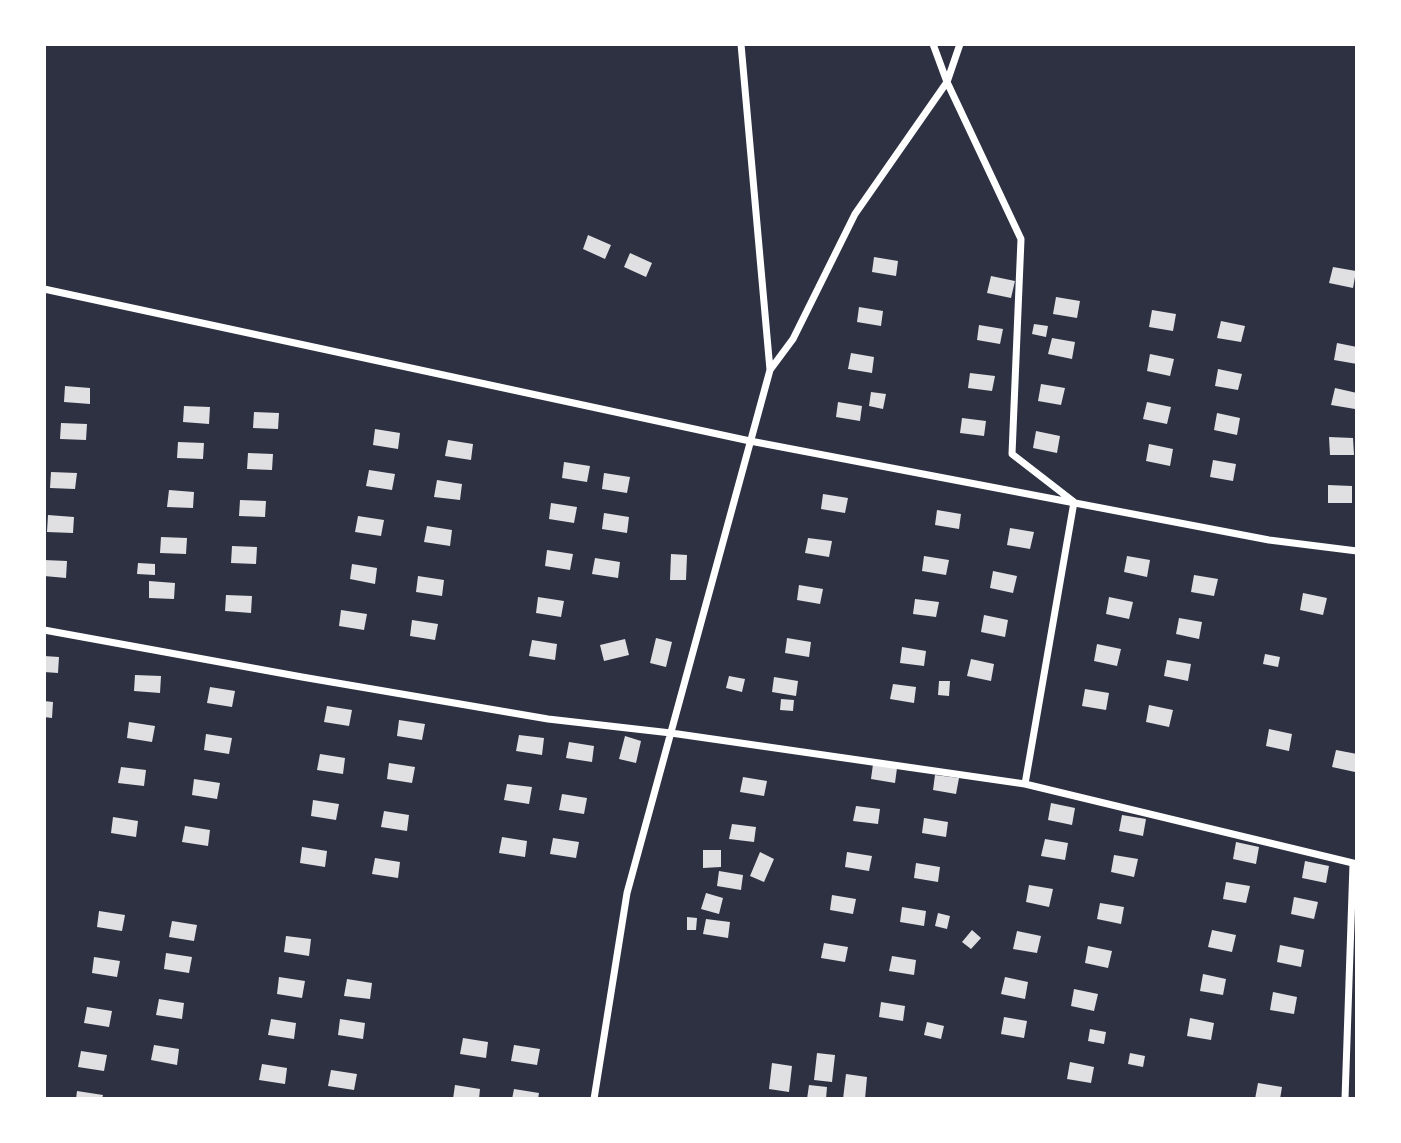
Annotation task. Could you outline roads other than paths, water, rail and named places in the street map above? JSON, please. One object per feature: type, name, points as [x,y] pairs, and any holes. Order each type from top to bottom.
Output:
[{"type":"street","points":[[594,1099],[627,893],[770,370],[741,44]]},
{"type":"street","points":[[933,44],[947,82],[1021,239],[1012,454],[1074,502]]},
{"type":"street","points":[[770,370],[793,339],[855,214],[947,82],[960,44]]},
{"type":"street","points":[[44,289],[750,442],[1269,540],[1357,551]]},
{"type":"street","points":[[1025,783],[1074,502]]},
{"type":"street","points":[[44,630],[548,719],[671,733],[1025,783],[1355,864],[1345,1099]]}]
